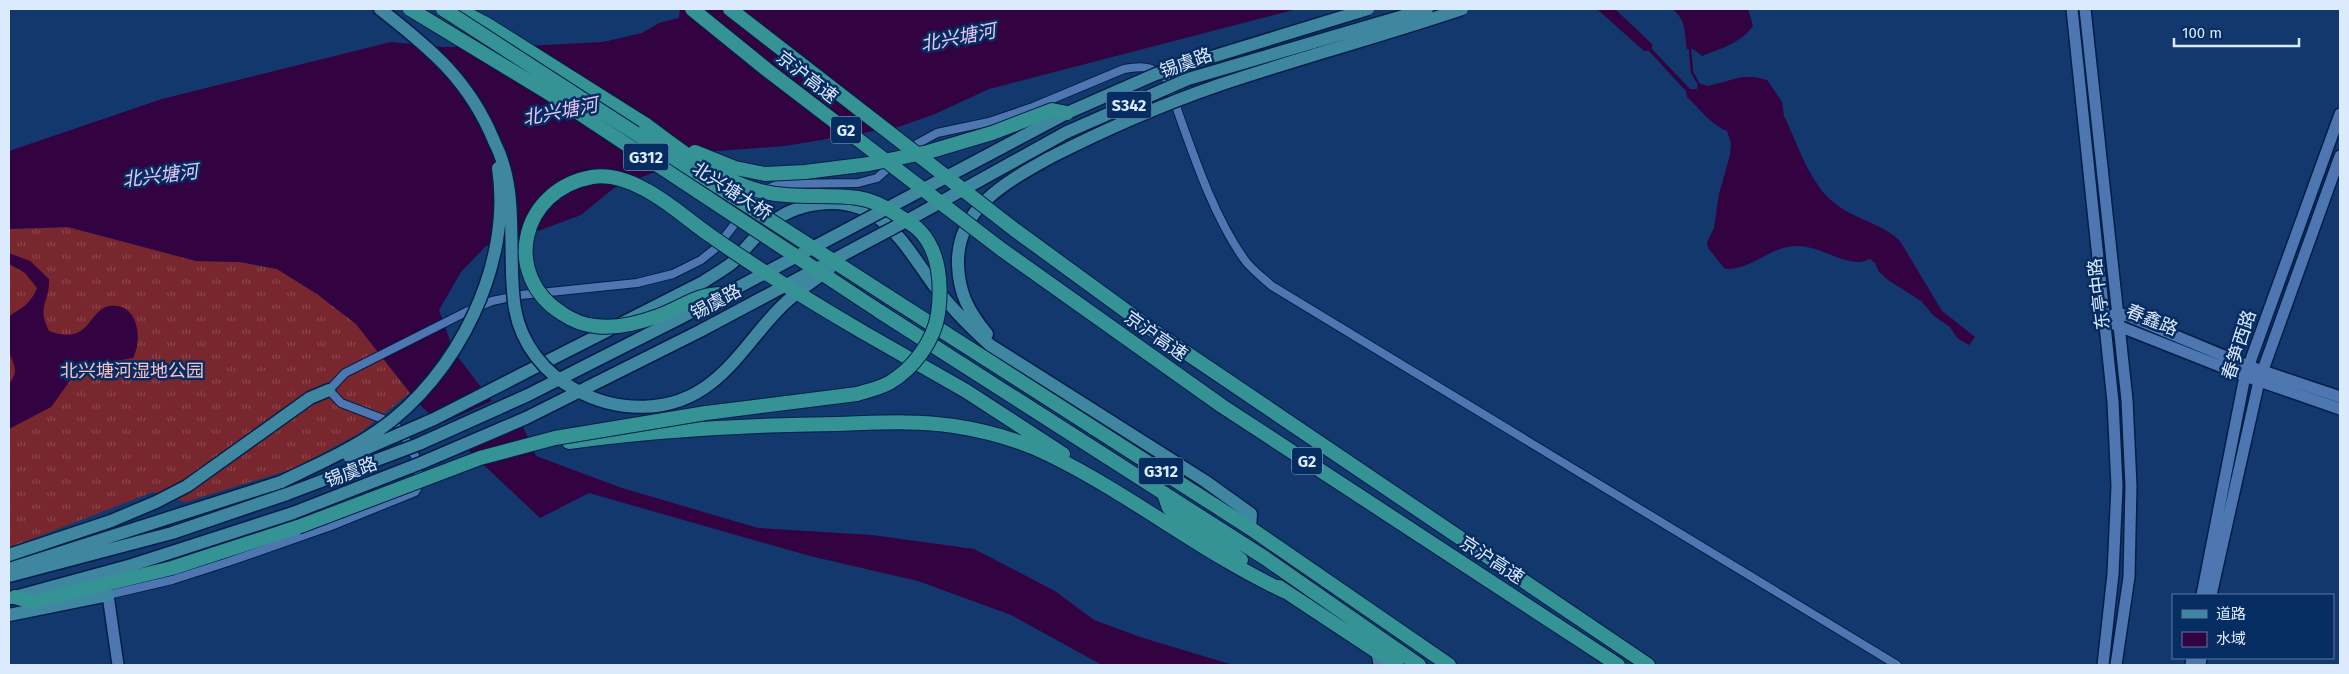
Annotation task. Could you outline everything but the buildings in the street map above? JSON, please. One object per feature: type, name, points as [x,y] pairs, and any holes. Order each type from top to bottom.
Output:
[{"type":"highway","name":"北兴塘大桥","points":[[410,9],[548,92],[879,311],[1164,494]]},
{"type":"highway","name":"北兴塘大桥","points":[[443,9],[1250,528]]},
{"type":"highway","points":[[457,9],[486,24],[646,125],[683,146],[727,165],[773,173],[805,172],[869,164],[928,152],[992,134],[1052,110],[1067,113]]},
{"type":"highway","name":"京沪高速","points":[[692,9],[774,75],[1001,250],[1222,406],[1618,665]]},
{"type":"highway","name":"京沪高速","points":[[730,9],[1015,230],[1156,332],[1648,665]]},
{"type":"highway","points":[[12,598],[32,602],[172,568],[298,527],[480,458],[555,438],[632,424],[857,394],[888,383],[910,366],[925,347],[937,318],[941,294],[938,267],[930,245],[918,229],[884,206],[859,198],[786,195],[762,191],[727,180],[696,161],[646,125]]},
{"type":"highway","points":[[725,294],[708,294],[658,316],[628,325],[594,326],[570,319],[550,306],[536,290],[528,270],[525,250],[528,228],[539,207],[554,193],[572,183],[593,177],[613,177],[648,191],[712,236],[861,331],[966,391],[1099,477],[1141,509]]},
{"type":"highway","points":[[536,444],[765,425],[892,423],[953,426],[1000,436],[1051,456],[1198,545],[1286,592]]},
{"type":"highway","points":[[1164,494],[1168,508],[1378,658],[1397,665]]},
{"type":"highway","name":"G312","points":[[1164,494],[1265,558],[1419,665]]},
{"type":"highway","name":"G312","points":[[1250,528],[1449,665]]},
{"type":"main road","points":[[380,9],[442,60],[469,92],[486,121],[502,156],[510,196],[512,283],[515,310],[532,353],[566,385],[610,405],[637,408],[663,405],[686,398],[711,384],[781,307],[851,250]]},
{"type":"main road","name":"锡虞路","points":[[9,576],[172,533],[284,488],[419,444],[528,395],[725,294],[1067,113],[1156,74],[1368,9]]},
{"type":"main road","name":"锡虞路","points":[[12,598],[132,565],[293,513],[421,463],[526,418],[700,330],[1067,132],[1188,79],[1427,9]]},
{"type":"main road","points":[[999,349],[975,319],[962,292],[959,278],[960,242],[965,226],[988,196],[1006,182],[1051,157],[1149,111],[1218,86],[1462,9]]},
{"type":"main road","name":"东亭中路","points":[[2072,9],[2113,402],[2117,486],[2113,574],[2103,665]]},
{"type":"main road","name":"东亭中路","points":[[2085,9],[2127,400],[2131,486],[2130,577],[2116,665]]},
{"type":"main road","name":"春笋西路","points":[[2202,594],[2247,371],[2340,114]]},
{"type":"main road","points":[[284,488],[380,430],[422,394],[442,369],[474,313],[487,278],[498,222],[500,196],[494,141]]},
{"type":"main road","name":"春笋西路","points":[[2211,594],[2261,376],[2340,156]]},
{"type":"main road","points":[[9,568],[284,488],[394,437],[703,282],[730,264],[778,219],[799,208],[821,203],[845,203],[865,209],[885,221],[903,240],[934,285],[962,320],[990,345],[1205,481],[1251,514],[1250,528]]},
{"type":"main road","name":"春鑫路","points":[[2104,317],[2118,313],[2247,371]]},
{"type":"main road","name":"春鑫路","points":[[2104,317],[2120,328],[2261,376],[2340,409]]},
{"type":"main road","name":"春鑫路","points":[[2261,376],[2340,397]]},
{"type":"main road","points":[[9,555],[111,522],[156,502],[187,486],[310,398],[329,390]]},
{"type":"main road","points":[[9,615],[108,595],[118,665]]},
{"type":"street","points":[[108,595],[172,580],[218,565],[331,526],[402,499],[415,492],[420,482],[414,456],[400,429],[383,419],[341,403],[329,390],[345,373],[466,312],[492,301],[512,297],[637,283],[673,274],[701,260],[716,248],[752,202],[765,190],[779,184],[858,183],[877,178],[917,144],[937,134],[989,122],[1033,107],[1124,69],[1138,66],[1154,68],[1165,76],[1214,204],[1229,234],[1245,261],[1272,286],[1897,665]]},
{"type":"green space","name":"北兴塘河湿地公园","points":[[68,227],[196,261],[240,262],[277,269],[317,294],[356,324],[410,393],[360,433],[293,469],[185,502],[153,492],[9,548],[9,229]]},
{"type":"water","name":"北兴塘河","points":[[680,9],[1297,9],[989,89],[935,114],[898,127],[785,146],[706,152],[614,188],[581,215],[527,235],[486,246],[461,272],[439,310],[454,352],[501,413],[523,427],[536,456],[622,488],[758,528],[872,535],[974,549],[1055,591],[1094,620],[1143,638],[1233,665],[1102,665],[1011,615],[918,581],[810,556],[589,493],[540,518],[418,403],[356,324],[317,294],[277,269],[240,262],[196,261],[68,227],[9,229],[9,151],[162,99],[391,42],[443,47],[525,46],[603,42],[642,33],[659,23],[679,18]]},
{"type":"water","points":[[1597,9],[1615,9],[1652,44],[1652,49],[1690,89],[1697,89],[1698,83],[1708,86],[1742,77],[1767,80],[1782,102],[1784,116],[1819,187],[1837,205],[1853,215],[1886,230],[1900,241],[1942,311],[1975,337],[1969,345],[1957,338],[1950,327],[1934,316],[1921,301],[1888,280],[1879,272],[1875,263],[1870,259],[1860,262],[1851,261],[1812,248],[1795,246],[1777,250],[1744,266],[1725,269],[1708,248],[1707,242],[1714,228],[1719,194],[1730,155],[1731,143],[1727,131],[1711,121],[1687,97],[1686,91],[1649,51],[1644,51]]},
{"type":"water","points":[[1672,9],[1748,9],[1753,26],[1736,41],[1702,56],[1693,49],[1687,49],[1683,22]]},
{"type":"water","points":[[9,253],[30,261],[49,279],[44,315],[49,331],[63,335],[73,334],[81,331],[103,308],[111,306],[120,307],[127,310],[132,316],[138,332],[138,341],[133,358],[80,367],[51,407],[9,429],[9,383],[15,374],[15,370],[9,349],[9,316],[26,305],[37,288],[25,273],[9,264]]},
{"type":"pier","points":[[494,400],[503,411],[523,424],[465,451],[438,425]]},
{"type":"waterway","points":[[1690,49],[1692,72],[1698,83]]}]
